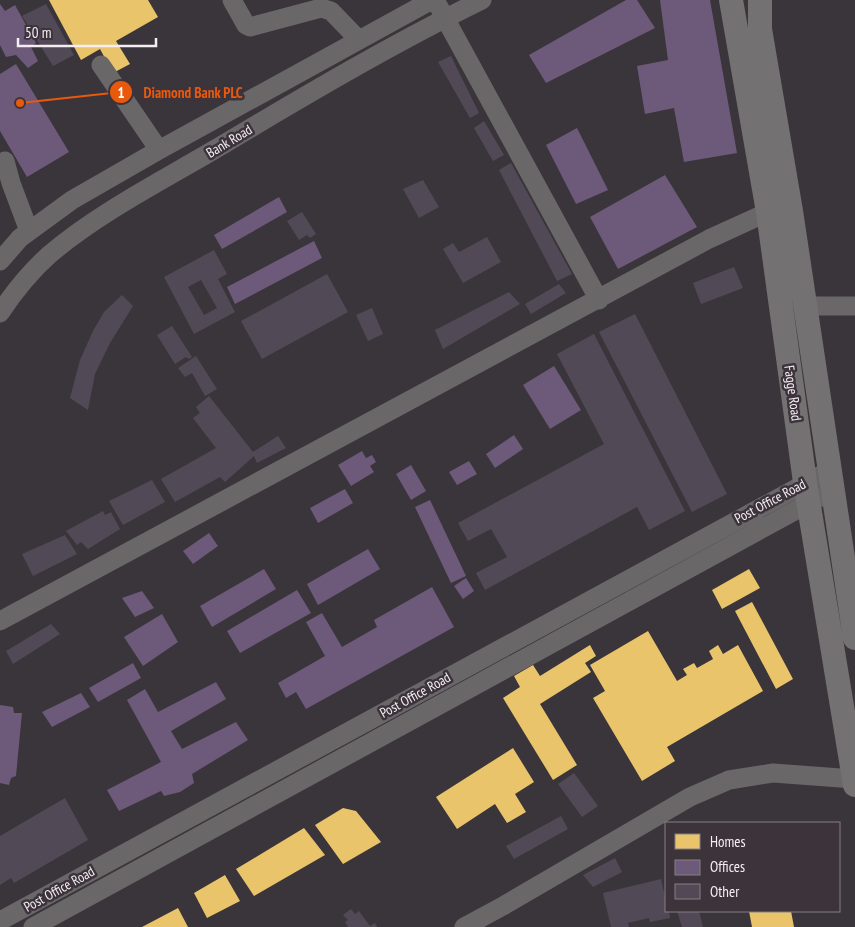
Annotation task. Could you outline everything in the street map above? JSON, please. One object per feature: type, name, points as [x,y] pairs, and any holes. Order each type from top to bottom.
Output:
[{"type":"main road","name":"Fagge Road","points":[[731,0],[768,212],[807,492],[854,782]]},
{"type":"main road","name":"Fagge Road","points":[[760,0],[760,29],[852,602],[855,638]]},
{"type":"street","points":[[232,0],[246,25],[250,27],[321,8],[331,11],[360,40]]},
{"type":"street","points":[[433,0],[445,18],[599,300]]},
{"type":"street","name":"Bank Road","points":[[0,261],[20,238],[72,200],[159,150],[433,0]]},
{"type":"street","name":"Bank Road","points":[[0,313],[18,287],[48,255],[97,220],[298,99],[445,18],[482,0]]},
{"type":"street","points":[[101,65],[159,150]]},
{"type":"street","points":[[288,80],[298,99]]},
{"type":"street","points":[[5,160],[13,189],[29,231]]},
{"type":"street","points":[[0,621],[709,240],[768,212]]},
{"type":"street","points":[[805,306],[855,306]]},
{"type":"street","name":"Post Office Road","points":[[0,921],[831,480]]},
{"type":"street","name":"Post Office Road","points":[[33,927],[807,492]]},
{"type":"street","points":[[464,927],[690,797],[729,780],[773,774],[854,782]]},
{"type":"building: Homes","points":[[49,0],[148,0],[158,17],[116,41],[130,64],[113,73],[100,49],[81,60]]},
{"type":"building: Homes","points":[[749,569],[760,588],[722,609],[712,590]]},
{"type":"building: Homes","points":[[752,602],[793,679],[776,689],[735,611]]},
{"type":"building: Homes","points":[[648,631],[677,681],[687,675],[683,669],[694,663],[697,668],[713,659],[709,651],[718,645],[723,654],[738,645],[763,691],[667,747],[675,761],[642,781],[593,698],[605,691],[590,665]]},
{"type":"building: Homes","points":[[590,645],[596,656],[585,663],[591,672],[540,704],[577,765],[553,780],[503,698],[520,687],[514,676],[533,665],[540,676]]},
{"type":"building: Homes","points":[[513,748],[534,782],[515,794],[526,812],[507,823],[495,804],[457,829],[436,797]]},
{"type":"building: Homes","points":[[343,808],[356,811],[381,842],[343,864],[315,825]]},
{"type":"building: Homes","points":[[304,828],[325,855],[254,896],[236,869]]},
{"type":"building: Homes","points":[[225,875],[240,901],[207,918],[194,893]]},
{"type":"building: Homes","points":[[178,908],[188,927],[142,927]]},
{"type":"building: Homes","points":[[749,912],[791,912],[794,927],[752,927]]},
{"type":"building: Offices","points":[[626,0],[637,0],[655,28],[546,83],[529,55]]},
{"type":"building: Offices","points":[[660,0],[710,0],[737,153],[684,162],[674,108],[645,114],[637,66],[668,60]]},
{"type":"building: Offices","points":[[0,4],[5,11],[15,5],[36,43],[31,47],[38,61],[28,68],[16,55],[6,57],[0,45]]},
{"type":"building: Offices","points":[[16,64],[69,152],[27,177],[0,131],[0,74]]},
{"type":"building: Offices","points":[[577,128],[608,190],[576,204],[546,145]]},
{"type":"building: Offices","points":[[665,175],[697,227],[618,269],[590,217]]},
{"type":"building: Offices","points":[[279,197],[287,212],[222,249],[214,235]]},
{"type":"building: Offices","points":[[314,241],[322,258],[235,304],[227,287]]},
{"type":"building: Offices","points":[[554,366],[581,410],[550,429],[523,385]]},
{"type":"building: Offices","points":[[514,435],[523,449],[495,468],[486,454]]},
{"type":"building: Offices","points":[[362,451],[366,458],[372,455],[376,462],[370,466],[374,472],[351,486],[338,465]]},
{"type":"building: Offices","points":[[469,461],[477,474],[457,485],[449,472]]},
{"type":"building: Offices","points":[[411,465],[426,491],[411,500],[396,474]]},
{"type":"building: Offices","points":[[345,489],[353,503],[318,523],[310,508]]},
{"type":"building: Offices","points":[[430,500],[466,576],[451,583],[415,507]]},
{"type":"building: Offices","points":[[209,533],[218,546],[193,564],[183,551]]},
{"type":"building: Offices","points":[[368,549],[380,569],[318,605],[307,584]]},
{"type":"building: Offices","points":[[264,569],[276,589],[212,627],[200,606]]},
{"type":"building: Offices","points":[[466,578],[474,591],[463,599],[454,586]]},
{"type":"building: Offices","points":[[432,587],[454,627],[306,709],[296,692],[286,698],[278,683],[325,656],[306,622],[322,613],[342,647],[377,627],[374,620]]},
{"type":"building: Offices","points":[[297,590],[311,613],[240,653],[227,631]]},
{"type":"building: Offices","points":[[142,591],[154,608],[135,617],[122,598]]},
{"type":"building: Offices","points":[[162,614],[178,642],[143,666],[124,637]]},
{"type":"building: Offices","points":[[133,663],[141,678],[98,702],[89,688]]},
{"type":"building: Offices","points":[[216,682],[226,699],[171,731],[182,749],[236,722],[248,740],[192,774],[194,783],[180,792],[164,796],[161,791],[119,811],[107,790],[161,762],[127,700],[145,689],[158,712]]},
{"type":"building: Offices","points":[[81,693],[90,707],[52,727],[42,712]]},
{"type":"building: Offices","points":[[0,705],[13,707],[14,713],[22,713],[16,776],[11,778],[9,785],[0,783]]},
{"type":"building: Other","points":[[46,4],[74,55],[53,66],[22,16]]},
{"type":"building: Other","points":[[451,56],[479,113],[470,118],[438,62]]},
{"type":"building: Other","points":[[484,121],[504,155],[493,161],[474,128]]},
{"type":"building: Other","points":[[511,163],[572,274],[557,281],[499,170]]},
{"type":"building: Other","points":[[423,180],[439,207],[419,218],[403,189]]},
{"type":"building: Other","points":[[302,212],[316,234],[310,238],[307,235],[299,240],[287,221]]},
{"type":"building: Other","points":[[487,237],[501,262],[463,283],[443,249],[453,243],[459,252]]},
{"type":"building: Other","points":[[214,250],[227,274],[218,279],[235,312],[194,334],[164,277]],"holes":[[[201,280],[217,308],[204,315],[188,287]]]},
{"type":"building: Other","points":[[734,267],[743,288],[701,304],[693,283]]},
{"type":"building: Other","points":[[327,274],[348,312],[262,359],[241,321]]},
{"type":"building: Other","points":[[559,284],[566,293],[531,314],[525,304]]},
{"type":"building: Other","points":[[509,292],[520,304],[443,349],[435,330]]},
{"type":"building: Other","points":[[122,295],[133,306],[110,343],[95,374],[88,410],[70,398],[80,360],[104,312]]},
{"type":"building: Other","points":[[372,308],[383,334],[368,341],[356,315]]},
{"type":"building: Other","points":[[635,314],[727,494],[692,512],[599,332]]},
{"type":"building: Other","points":[[172,326],[192,357],[189,359],[186,357],[175,364],[157,335]]},
{"type":"building: Other","points":[[594,334],[685,511],[649,530],[637,507],[485,590],[476,573],[507,557],[491,529],[468,541],[458,523],[604,444],[557,354]]},
{"type":"building: Other","points":[[196,356],[217,389],[205,396],[192,373],[185,377],[178,368]]},
{"type":"building: Other","points":[[209,396],[253,452],[278,436],[286,448],[257,463],[254,456],[225,482],[220,477],[175,502],[161,479],[216,448],[193,418],[200,413],[196,407]]},
{"type":"building: Other","points":[[152,480],[165,502],[123,525],[109,501]]},
{"type":"building: Other","points":[[103,511],[105,515],[111,512],[120,529],[88,549],[81,542],[77,545],[66,531]]},
{"type":"building: Other","points":[[65,535],[77,554],[33,576],[22,554]]},
{"type":"building: Other","points":[[51,624],[60,634],[13,664],[6,651]]},
{"type":"building: Other","points":[[574,773],[598,806],[582,817],[558,784]]},
{"type":"building: Other","points":[[65,798],[88,840],[14,883],[11,878],[0,885],[0,836]]},
{"type":"building: Other","points":[[561,816],[568,829],[514,859],[506,846]]},
{"type":"building: Other","points":[[615,858],[622,872],[593,887],[583,875]]},
{"type":"building: Other","points":[[661,879],[665,897],[665,912],[669,912],[670,918],[650,922],[649,918],[628,923],[629,927],[611,927],[603,893]]},
{"type":"building: Other","points":[[351,909],[355,914],[359,911],[370,926],[375,923],[377,927],[348,927],[345,922],[348,920],[343,915]]},
{"type":"building: Other","points":[[677,912],[699,912],[703,927],[682,927]]},
{"type":"place","name":"Diamond Bank PLC","points":[[20,103]]}]
